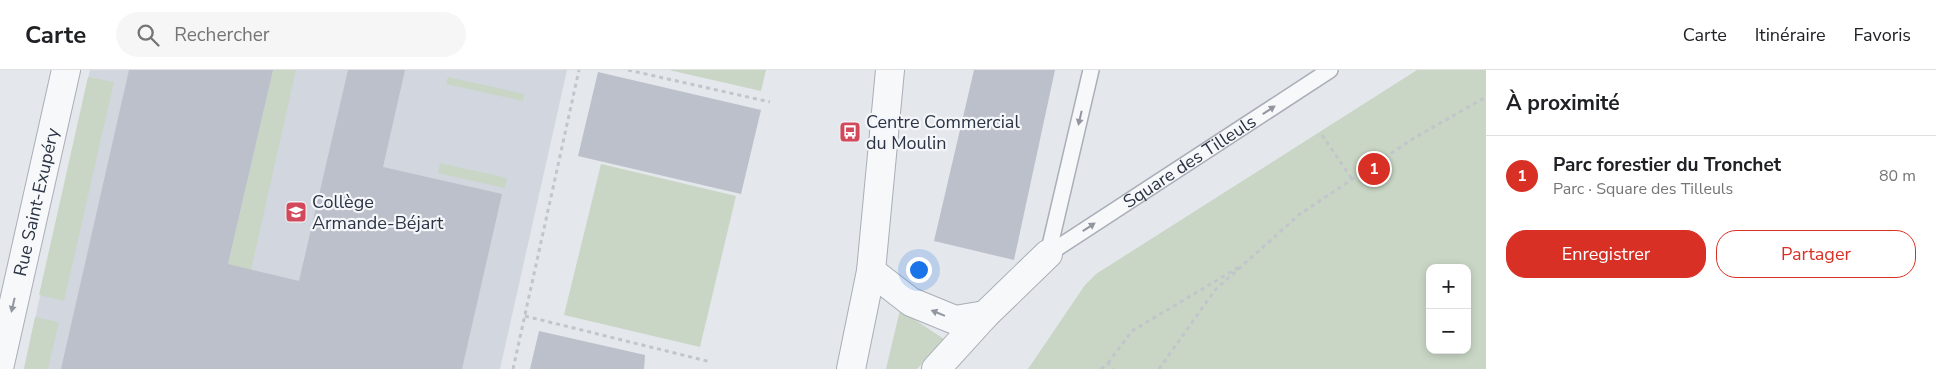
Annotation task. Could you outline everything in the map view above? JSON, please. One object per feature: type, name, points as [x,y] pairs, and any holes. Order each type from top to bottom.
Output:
[{"type":"street","name":"Rue Saint-Exupéry","points":[[0,364],[66,70]]},
{"type":"street","points":[[851,369],[871,271],[890,70]]},
{"type":"street","name":"Square des Tilleuls","points":[[936,369],[985,315],[1048,254]]},
{"type":"street","points":[[871,271],[911,302],[955,320],[985,315]]},
{"type":"lane","points":[[1048,254],[1091,70]]},
{"type":"lane","name":"Square des Tilleuls","points":[[1048,254],[1330,70]]},
{"type":"path","points":[[513,369],[580,70]]},
{"type":"path","points":[[628,70],[770,102]]},
{"type":"path","points":[[1159,369],[1215,290],[1300,214],[1414,138],[1486,97]]},
{"type":"path","points":[[1322,135],[1352,179]]},
{"type":"path","points":[[1101,369],[1108,363],[1132,331],[1246,263]]},
{"type":"path","points":[[525,316],[711,362]]},
{"type":"path","points":[[1108,363],[1113,369]]},
{"type":"shaded area","name":"Collège Armande-Béjart","points":[[90,70],[567,70],[500,369],[24,369]]},
{"type":"green space","points":[[273,70],[296,70],[251,270],[228,265]]},
{"type":"green space","points":[[669,70],[766,70],[761,91]]},
{"type":"green space","points":[[1417,70],[1486,70],[1486,369],[1028,369],[1085,285],[1096,274]]},
{"type":"green space","points":[[88,77],[114,82],[64,301],[39,295]]},
{"type":"green space","points":[[448,77],[524,94],[523,101],[446,84]]},
{"type":"green space","points":[[440,163],[507,178],[505,188],[438,173]]},
{"type":"green space","points":[[601,164],[736,196],[700,347],[564,315]]},
{"type":"green space","points":[[900,310],[944,339],[917,369],[886,369]]},
{"type":"green space","points":[[35,317],[59,322],[48,369],[24,369]]},
{"type":"building","name":"Collège Armande-Béjart","points":[[129,70],[273,70],[228,264],[299,281],[348,70],[405,70],[383,167],[502,194],[462,369],[61,369]]},
{"type":"building","points":[[974,70],[1055,70],[1014,260],[934,241]]},
{"type":"building","points":[[598,72],[761,110],[741,194],[578,156]]},
{"type":"building","points":[[539,331],[645,355],[644,369],[530,369]]},
{"type":"place","name":"Centre Commercial du Moulin","points":[[850,132]]},
{"type":"place","name":"Parc forestier du Tronchet","points":[[1374,169]]},
{"type":"place","name":"Collège Armande-Béjart","points":[[296,212]]}]
